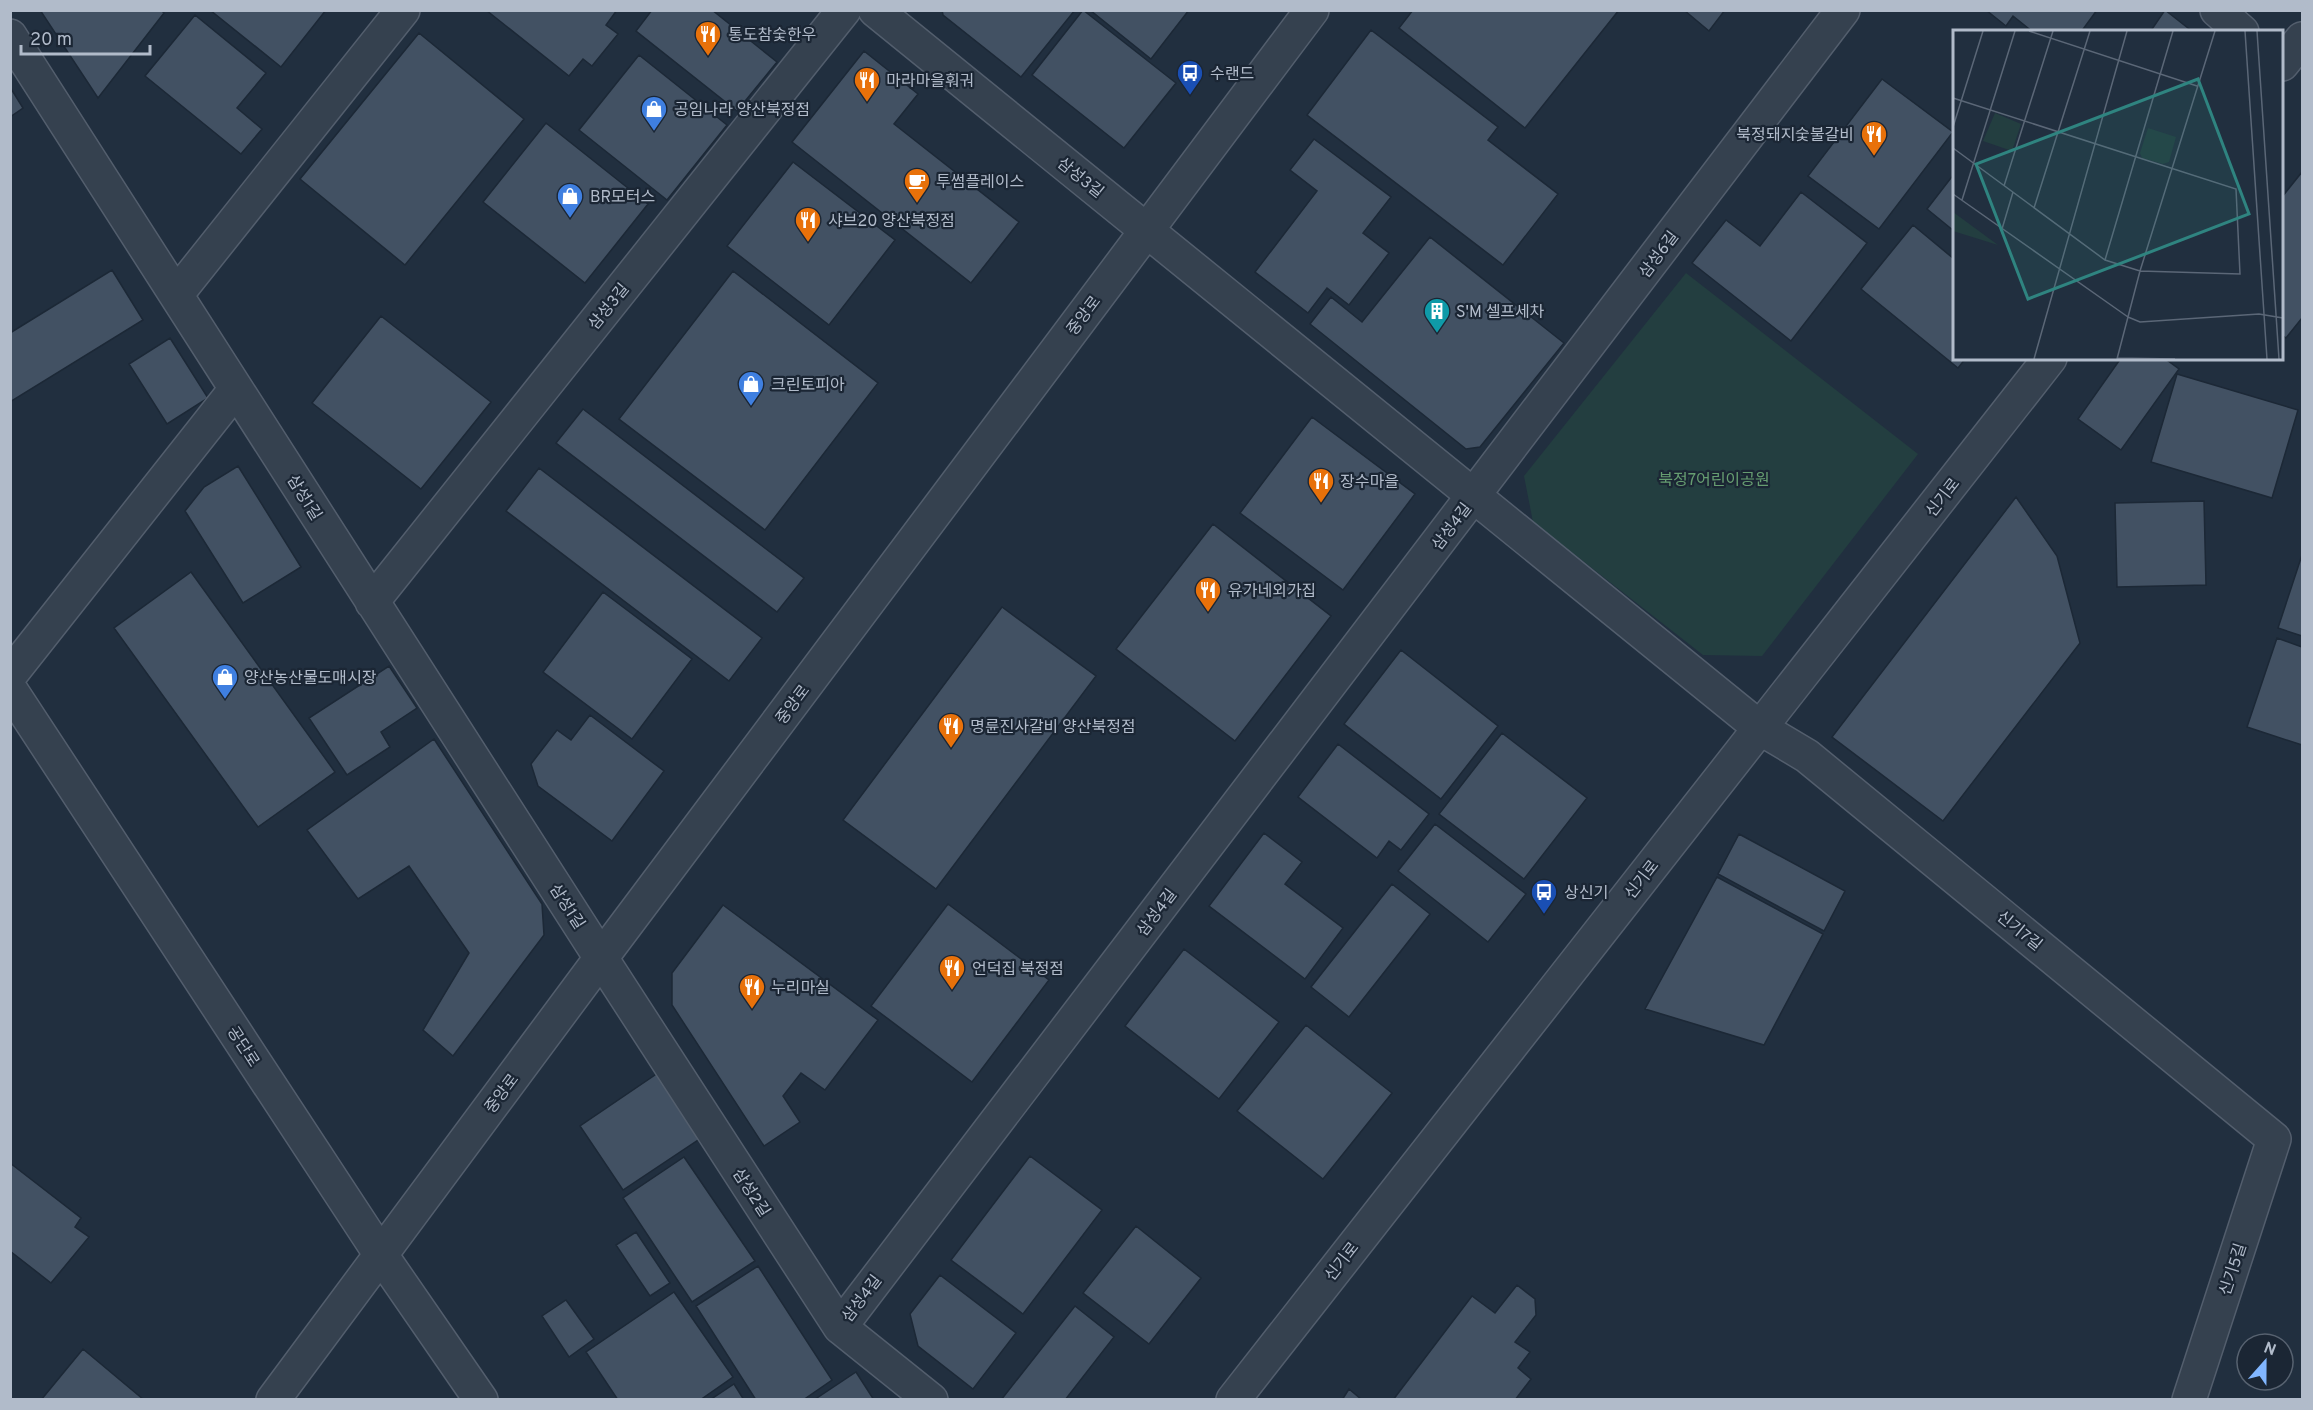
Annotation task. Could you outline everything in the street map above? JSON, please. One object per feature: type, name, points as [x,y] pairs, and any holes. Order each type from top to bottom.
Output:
[{"type":"street","points":[[176,295],[404,10]]},
{"type":"street","name":"삼성3길","points":[[372,602],[844,10]]},
{"type":"street","name":"삼성3길","points":[[875,10],[1147,231]]},
{"type":"street","name":"중앙로","points":[[273,1400],[601,958],[1312,10]]},
{"type":"street","name":"삼성6길","points":[[1473,497],[1843,10]]},
{"type":"street","points":[[2217,10],[2240,30]]},
{"type":"street","name":"삼성1길","points":[[10,36],[601,958]]},
{"type":"street","points":[[2283,63],[2302,39]]},
{"type":"street","name":"삼성4길","points":[[1147,231],[1760,728]]},
{"type":"street","name":"신기로","points":[[1233,1400],[2048,360]]},
{"type":"street","points":[[10,675],[236,389]]},
{"type":"street","name":"삼성4길","points":[[840,1327],[1473,497]]},
{"type":"street","name":"공단로","points":[[10,689],[381,1255],[481,1400]]},
{"type":"street","name":"신기7길","points":[[1760,728],[1807,756],[2274,1139]]},
{"type":"street","name":"삼성2길","points":[[601,958],[840,1327],[931,1400]]},
{"type":"street","name":"신기5길","points":[[2189,1400],[2274,1139]]},
{"type":"green space","name":"북정7어린이공원","points":[[1686,273],[1918,454],[1762,656],[1703,655],[1533,522],[1524,476]]},
{"type":"building","points":[[40,10],[161,10],[164,13],[98,98]]},
{"type":"building","points":[[210,10],[326,10],[281,67]]},
{"type":"building","points":[[486,10],[617,10],[606,25],[618,34],[592,66],[583,59],[569,76]]},
{"type":"building","points":[[652,10],[712,10],[777,62],[737,111],[636,31]]},
{"type":"building","points":[[942,10],[1075,10],[1021,77],[943,15]]},
{"type":"building","points":[[1083,10],[1176,83],[1124,148],[1032,75]]},
{"type":"building","points":[[1090,10],[1189,10],[1151,59]]},
{"type":"building","points":[[1413,10],[1619,10],[1525,128],[1399,28]]},
{"type":"building","points":[[1684,10],[1725,10],[1709,31]]},
{"type":"building","points":[[1986,10],[2097,10],[2082,30],[2030,30],[2013,16],[2006,26]]},
{"type":"building","points":[[2165,10],[2190,30],[2151,30]]},
{"type":"building","points":[[195,15],[266,73],[237,108],[262,129],[241,154],[145,76]]},
{"type":"building","points":[[1371,30],[1498,127],[1488,140],[1558,194],[1503,265],[1307,115]]},
{"type":"building","points":[[419,33],[524,119],[405,265],[300,179]]},
{"type":"building","points":[[864,51],[918,94],[894,124],[1019,222],[971,283],[792,142]]},
{"type":"building","points":[[639,55],[727,125],[667,200],[579,130]]},
{"type":"building","points":[[1882,79],[1953,132],[1879,229],[1808,176]]},
{"type":"building","points":[[10,87],[23,108],[10,117]]},
{"type":"building","points":[[546,123],[648,204],[585,283],[483,202]]},
{"type":"building","points":[[1314,139],[1391,197],[1363,233],[1389,253],[1349,305],[1327,288],[1308,313],[1255,272],[1317,191],[1290,170]]},
{"type":"building","points":[[793,162],[895,240],[829,325],[727,246]]},
{"type":"building","points":[[2302,172],[2302,318],[2286,338],[2283,336],[2283,196]]},
{"type":"building","points":[[1953,175],[1953,230],[1927,209]]},
{"type":"building","points":[[1801,192],[1867,243],[1791,341],[1692,263],[1726,220],[1760,246]]},
{"type":"building","points":[[1913,225],[1953,258],[1953,360],[1964,360],[1958,368],[1861,289]]},
{"type":"building","name":"S'M 셀프세차","points":[[1430,237],[1564,343],[1480,447],[1466,449],[1310,324],[1331,297],[1362,322]]},
{"type":"building","points":[[112,270],[143,320],[10,402],[10,333]]},
{"type":"building","points":[[733,271],[878,383],[765,530],[619,419]]},
{"type":"building","points":[[381,316],[491,402],[421,489],[312,403]]},
{"type":"building","points":[[170,338],[208,398],[167,424],[129,364]]},
{"type":"building","points":[[2120,360],[2167,360],[2179,369],[2121,450],[2078,419]]},
{"type":"building","points":[[2177,374],[2298,410],[2272,498],[2151,462]]},
{"type":"building","points":[[583,409],[804,578],[777,612],[556,443]]},
{"type":"building","points":[[1312,417],[1415,494],[1343,590],[1240,513]]},
{"type":"building","points":[[238,466],[301,567],[243,603],[185,511],[204,487]]},
{"type":"building","points":[[539,468],[762,638],[729,681],[506,511]]},
{"type":"building","points":[[2016,497],[2057,556],[2080,643],[1943,821],[1832,737]]},
{"type":"building","points":[[2204,501],[2206,585],[2117,587],[2115,503]]},
{"type":"building","points":[[1213,524],[1331,616],[1235,741],[1116,649]]},
{"type":"building","points":[[2302,555],[2302,636],[2278,628]]},
{"type":"building","name":"양산농산물도매시장","points":[[191,572],[335,772],[258,827],[114,628]]},
{"type":"building","points":[[603,592],[692,659],[632,739],[543,672]]},
{"type":"building","points":[[1002,607],[1096,676],[936,889],[843,820]]},
{"type":"building","points":[[2277,638],[2302,647],[2302,745],[2247,727]]},
{"type":"building","points":[[1401,650],[1498,726],[1441,799],[1344,724]]},
{"type":"building","points":[[389,666],[417,708],[381,732],[390,747],[347,775],[309,718]]},
{"type":"building","points":[[590,715],[664,771],[612,841],[538,786],[531,764],[557,730],[571,740]]},
{"type":"building","points":[[1502,733],[1587,798],[1524,879],[1439,814]]},
{"type":"building","points":[[434,739],[542,904],[544,935],[453,1056],[423,1030],[469,953],[409,866],[358,899],[307,830]]},
{"type":"building","points":[[1338,744],[1429,814],[1401,850],[1389,841],[1377,858],[1298,797]]},
{"type":"building","points":[[1435,824],[1526,894],[1488,942],[1398,871]]},
{"type":"building","points":[[1264,833],[1302,862],[1285,884],[1343,928],[1305,979],[1209,906]]},
{"type":"building","points":[[1739,834],[1845,891],[1824,931],[1718,874]]},
{"type":"building","points":[[1717,877],[1823,934],[1764,1045],[1645,1009]]},
{"type":"building","points":[[1392,884],[1430,914],[1349,1017],[1311,987]]},
{"type":"building","points":[[948,904],[1049,980],[972,1082],[871,1006]]},
{"type":"building","points":[[723,905],[878,1020],[825,1090],[801,1073],[783,1096],[800,1122],[764,1146],[672,1005],[672,973]]},
{"type":"building","points":[[1184,949],[1279,1022],[1219,1099],[1125,1026]]},
{"type":"building","points":[[1306,1025],[1392,1093],[1323,1179],[1237,1111]]},
{"type":"building","points":[[658,1073],[701,1138],[623,1190],[580,1126]]},
{"type":"building","points":[[1030,1156],[1102,1210],[1023,1314],[951,1260]]},
{"type":"building","points":[[684,1157],[755,1261],[692,1302],[623,1198]]},
{"type":"building","points":[[10,1163],[81,1218],[75,1227],[89,1237],[51,1283],[10,1251]]},
{"type":"building","points":[[1136,1226],[1201,1278],[1149,1344],[1083,1293]]},
{"type":"building","points":[[636,1232],[670,1283],[650,1296],[616,1245]]},
{"type":"building","points":[[758,1266],[832,1380],[803,1400],[756,1400],[696,1306]]},
{"type":"building","points":[[940,1275],[1016,1333],[973,1389],[918,1346],[910,1314]]},
{"type":"building","points":[[1517,1285],[1535,1299],[1536,1315],[1515,1342],[1530,1352],[1518,1368],[1531,1379],[1515,1400],[1393,1400],[1472,1296],[1495,1313]]},
{"type":"building","points":[[674,1292],[733,1377],[700,1400],[618,1400],[586,1352]]},
{"type":"building","points":[[566,1300],[594,1339],[569,1357],[542,1316]]},
{"type":"building","points":[[1075,1306],[1114,1337],[1065,1400],[1001,1400]]},
{"type":"building","points":[[83,1349],[144,1400],[41,1400]]},
{"type":"building","points":[[856,1372],[874,1400],[814,1400]]},
{"type":"building","points":[[734,1384],[744,1400],[710,1400]]},
{"type":"building","points":[[1349,1389],[1362,1400],[1342,1400]]},
{"type":"place","name":"통도참숯한우","points":[[708,57]]},
{"type":"place","name":"수랜드","points":[[1190,96]]},
{"type":"place","name":"마라마을훠궈","points":[[867,103]]},
{"type":"place","name":"공임나라 양산북정점","points":[[654,132]]},
{"type":"place","name":"북정돼지숯불갈비","points":[[1874,157]]},
{"type":"place","name":"투썸플레이스","points":[[917,204]]},
{"type":"place","name":"BR모터스","points":[[570,219]]},
{"type":"place","name":"샤브20 양산북정점","points":[[808,243]]},
{"type":"place","name":"S'M 셀프세차","points":[[1437,334]]},
{"type":"place","name":"크린토피아","points":[[751,407]]},
{"type":"place","name":"장수마을","points":[[1321,504]]},
{"type":"place","name":"유가네외가집","points":[[1208,613]]},
{"type":"place","name":"양산농산물도매시장","points":[[225,700]]},
{"type":"place","name":"명륜진사갈비 양산북정점","points":[[951,749]]},
{"type":"place","name":"상신기","points":[[1544,915]]},
{"type":"place","name":"언덕집 북정점","points":[[952,991]]},
{"type":"place","name":"누리마실","points":[[752,1010]]}]
